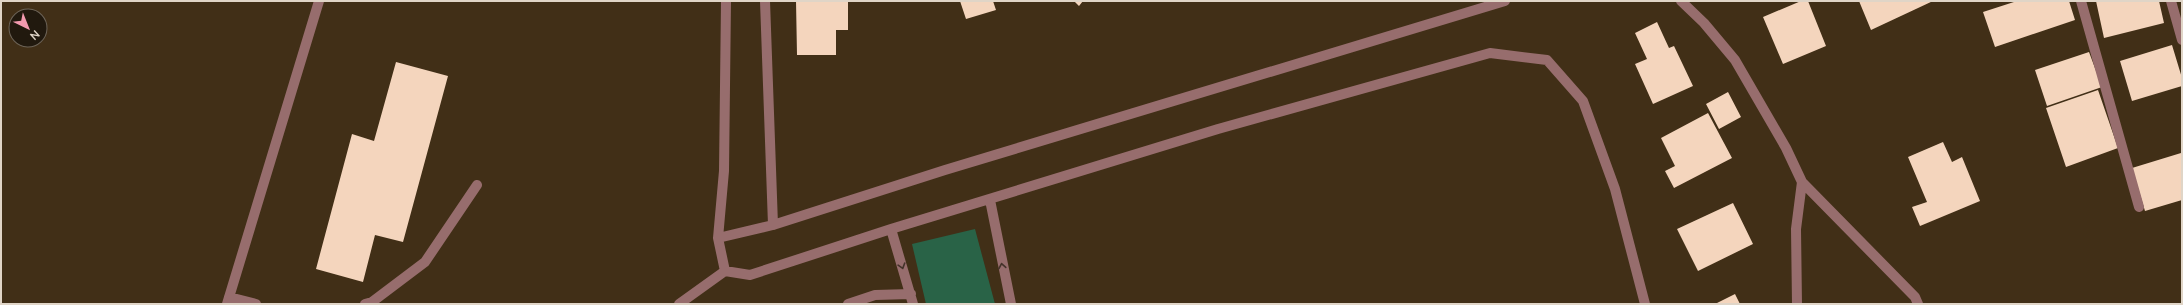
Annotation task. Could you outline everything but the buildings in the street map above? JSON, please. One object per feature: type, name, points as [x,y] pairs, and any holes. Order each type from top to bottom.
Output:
[{"type":"street","points":[[256,304],[228,300],[319,1]]},
{"type":"street","points":[[725,271],[718,238],[724,171],[726,1]]},
{"type":"street","points":[[765,1],[773,225]]},
{"type":"street","points":[[718,238],[773,225],[946,170],[1489,3],[1505,1]]},
{"type":"street","points":[[1681,1],[1704,23],[1735,60],[1786,148],[1802,182],[1878,258],[1915,298],[1918,304]]},
{"type":"street","points":[[2081,1],[2139,207]]},
{"type":"street","points":[[2171,1],[2182,40]]},
{"type":"street","points":[[679,304],[725,271],[750,275],[891,229],[990,200],[1218,129],[1490,53],[1547,60],[1582,101],[1615,189],[1645,304]]},
{"type":"street","points":[[1797,304],[1796,229],[1802,182]]},
{"type":"street","points":[[365,304],[372,302],[425,262],[477,185]]},
{"type":"street","points":[[990,200],[1010,304]]},
{"type":"street","points":[[848,304],[875,295],[912,299],[891,229]]},
{"type":"green space","points":[[975,229],[995,304],[926,304],[912,244]]}]
